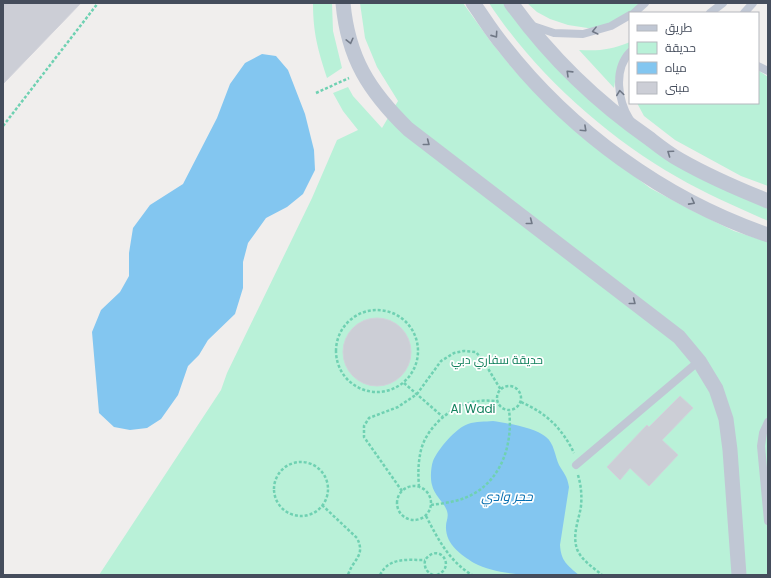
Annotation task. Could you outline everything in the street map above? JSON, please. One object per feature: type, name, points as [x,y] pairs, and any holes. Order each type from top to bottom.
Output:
[{"type":"street","points":[[343,3],[345,23],[351,49],[362,72],[375,93],[391,112],[408,129],[679,337],[700,361],[716,389],[726,418],[730,450],[739,575]]},
{"type":"street","points":[[473,3],[503,45],[539,86],[589,134],[639,171],[692,203],[748,229],[768,235]]},
{"type":"street","points":[[511,3],[526,24],[559,63],[595,98],[635,129],[678,159],[725,184],[768,201]]},
{"type":"lane","points":[[635,12],[645,3]]},
{"type":"lane","points":[[711,12],[723,3]]},
{"type":"lane","points":[[745,12],[753,3]]},
{"type":"lane","points":[[526,24],[554,33],[583,34],[611,26],[629,16]]},
{"type":"lane","points":[[629,53],[626,56],[620,76],[619,94],[625,112],[635,129]]},
{"type":"lane","points":[[759,66],[768,71]]},
{"type":"lane","points":[[576,465],[700,361]]},
{"type":"lane","points":[[768,422],[763,433],[761,446],[768,521]]},
{"type":"path","points":[[3,126],[98,3]]},
{"type":"path","points":[[316,93],[362,72]]},
{"type":"path","points":[[378,310],[397,315],[409,325],[416,338],[418,357],[415,367],[404,383],[395,389],[376,393],[357,388],[342,374],[336,356],[336,345],[344,327],[350,320],[359,314],[378,310]]},
{"type":"path","points":[[402,491],[364,436],[364,426],[369,418],[398,408],[417,394],[441,361],[454,353],[464,351],[476,352],[501,390]]},
{"type":"path","points":[[404,383],[443,417]]},
{"type":"path","points":[[505,387],[515,388],[521,396],[521,402],[518,406],[514,409],[504,409],[498,401],[498,395],[501,390],[505,387]]},
{"type":"path","points":[[419,487],[418,468],[421,449],[430,431],[443,417],[460,406],[478,401],[498,401]]},
{"type":"path","points":[[521,402],[536,408],[554,422],[573,451],[581,488],[581,507],[575,538],[577,549],[583,558],[602,575]]},
{"type":"path","points":[[431,506],[458,500],[475,494],[488,482],[499,468],[506,452],[509,435],[509,410]]},
{"type":"path","points":[[299,462],[314,466],[320,470],[327,483],[326,498],[322,505],[316,511],[302,516],[288,513],[277,502],[274,495],[274,487],[279,473],[291,464],[299,462]]},
{"type":"path","points":[[413,486],[419,487],[428,494],[431,506],[429,511],[426,516],[415,520],[404,517],[397,507],[399,496],[402,491],[413,486]]},
{"type":"path","points":[[322,505],[357,538],[360,543],[360,555],[348,575]]},
{"type":"path","points":[[426,516],[444,549],[458,565],[472,575]]},
{"type":"path","points":[[441,555],[444,549]]},
{"type":"path","points":[[380,575],[386,566],[398,560],[425,560],[432,554],[437,553],[445,559],[446,568],[443,572],[437,575]]},
{"type":"path","points":[[425,560],[424,565],[426,570],[432,575]]},
{"type":"green space","points":[[313,3],[332,3],[333,31],[342,68],[327,78],[317,41]]},
{"type":"green space","name":"حديقة سفاري دبي","points":[[360,3],[463,3],[491,42],[514,70],[548,103],[620,165],[650,188],[691,210],[734,231],[768,242],[768,575],[99,575],[221,390],[227,373],[312,198],[337,140],[358,130],[343,111],[333,93],[348,87],[353,96],[382,128],[398,101],[377,67],[365,38]]},
{"type":"green space","points":[[489,3],[506,3],[609,113],[768,206],[768,221],[710,195],[677,177],[650,161],[598,123],[573,101],[527,54]]},
{"type":"green space","points":[[527,3],[647,3],[636,12],[629,12],[629,17],[594,29],[568,25],[550,19],[537,12]]},
{"type":"green space","points":[[629,42],[629,48],[619,64],[614,88],[579,50],[617,47]]},
{"type":"green space","points":[[759,71],[768,77],[768,186],[741,176],[675,140],[644,116],[638,104],[759,104]]},
{"type":"water","points":[[262,54],[276,56],[288,70],[305,114],[314,150],[315,170],[303,194],[287,207],[266,218],[248,243],[243,262],[243,288],[235,314],[208,340],[199,355],[188,366],[178,395],[161,419],[147,428],[130,430],[114,427],[99,413],[92,332],[101,310],[120,292],[129,276],[129,253],[133,228],[150,205],[183,184],[217,118],[230,84],[245,63]]},
{"type":"water","name":"حجر وادي","points":[[493,421],[521,426],[535,431],[546,437],[551,443],[569,487],[560,545],[562,555],[565,562],[579,575],[525,575],[498,571],[474,563],[459,553],[451,544],[446,532],[447,511],[433,489],[431,482],[433,461],[448,440],[463,426],[474,422]]},
{"type":"building","points":[[3,3],[81,3],[3,84]]},
{"type":"building","points":[[377,318],[390,321],[401,328],[408,339],[411,352],[408,365],[401,376],[390,383],[377,386],[364,383],[353,376],[346,365],[343,352],[346,339],[353,328],[364,321]]},
{"type":"building","points":[[680,396],[693,408],[662,440],[678,455],[649,486],[630,468],[620,480],[607,467],[647,425],[649,427]]},
{"type":"park label","name":"Al Wadi","points":[[473,408]]}]
